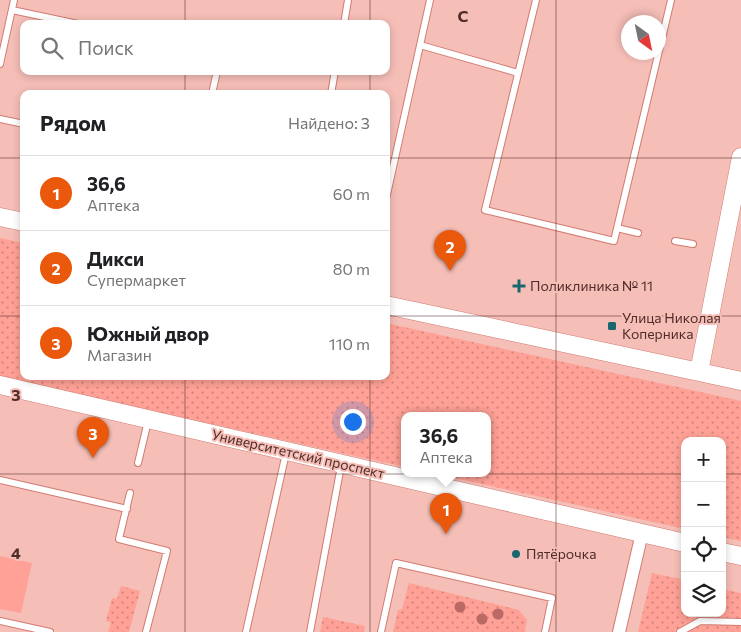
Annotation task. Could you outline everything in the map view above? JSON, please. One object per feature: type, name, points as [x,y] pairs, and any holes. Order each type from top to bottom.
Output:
[{"type":"main road","points":[[699,372],[741,158]]},
{"type":"main road","points":[[0,217],[20,221]]},
{"type":"main road","points":[[390,306],[741,381]]},
{"type":"main road","name":"Университетский проспект","points":[[0,385],[681,542]]},
{"type":"main road","points":[[726,553],[741,556]]},
{"type":"street","points":[[619,632],[642,533]]},
{"type":"lane","points":[[0,64],[14,0]]},
{"type":"lane","points":[[345,20],[348,0]]},
{"type":"lane","points":[[390,181],[430,0]]},
{"type":"lane","points":[[536,0],[485,210],[614,241],[671,0]]},
{"type":"lane","points":[[12,10],[59,20]]},
{"type":"lane","points":[[420,45],[518,72]]},
{"type":"lane","points":[[213,90],[216,75]]},
{"type":"lane","points":[[332,90],[334,75]]},
{"type":"lane","points":[[0,119],[20,123]]},
{"type":"lane","points":[[617,228],[638,233]]},
{"type":"lane","points":[[675,240],[693,244]]},
{"type":"lane","points":[[138,463],[148,420]]},
{"type":"lane","points":[[246,632],[286,452]]},
{"type":"lane","points":[[310,632],[341,464]]},
{"type":"lane","points":[[0,480],[127,509]]},
{"type":"lane","points":[[130,493],[119,539],[167,551],[146,632]]},
{"type":"lane","points":[[381,632],[396,563],[552,598],[545,632]]},
{"type":"lane","points":[[0,620],[50,632]]},
{"type":"lane","points":[[680,632],[700,621],[741,622]]},
{"type":"shaded area","points":[[0,238],[20,242],[20,380],[390,380],[390,324],[741,401],[741,541],[726,538],[726,437],[681,437],[681,528],[450,477],[491,477],[491,412],[401,412],[401,466],[0,377]]},
{"type":"shaded area","points":[[0,556],[32,563],[21,613],[0,609]]},
{"type":"shaded area","points":[[652,573],[681,579],[681,617],[726,617],[726,590],[741,593],[741,632],[638,632]]},
{"type":"shaded area","points":[[409,583],[519,610],[527,620],[525,632],[393,632],[398,610],[402,609]]},
{"type":"shaded area","points":[[121,586],[140,591],[129,632],[108,632],[111,622],[106,621],[112,598],[117,599]]},
{"type":"shaded area","points":[[323,617],[365,626],[364,632],[320,632]]},
{"type":"place","name":"Дикси","points":[[450,271]]},
{"type":"place","name":"Поликлиника № 11","points":[[519,286]]},
{"type":"place","name":"Улица Николая Коперника","points":[[612,326]]},
{"type":"place","name":"Южный двор","points":[[93,458]]},
{"type":"place","name":"36,6","points":[[446,534]]},
{"type":"place","name":"Пятёрочка","points":[[516,554]]}]
